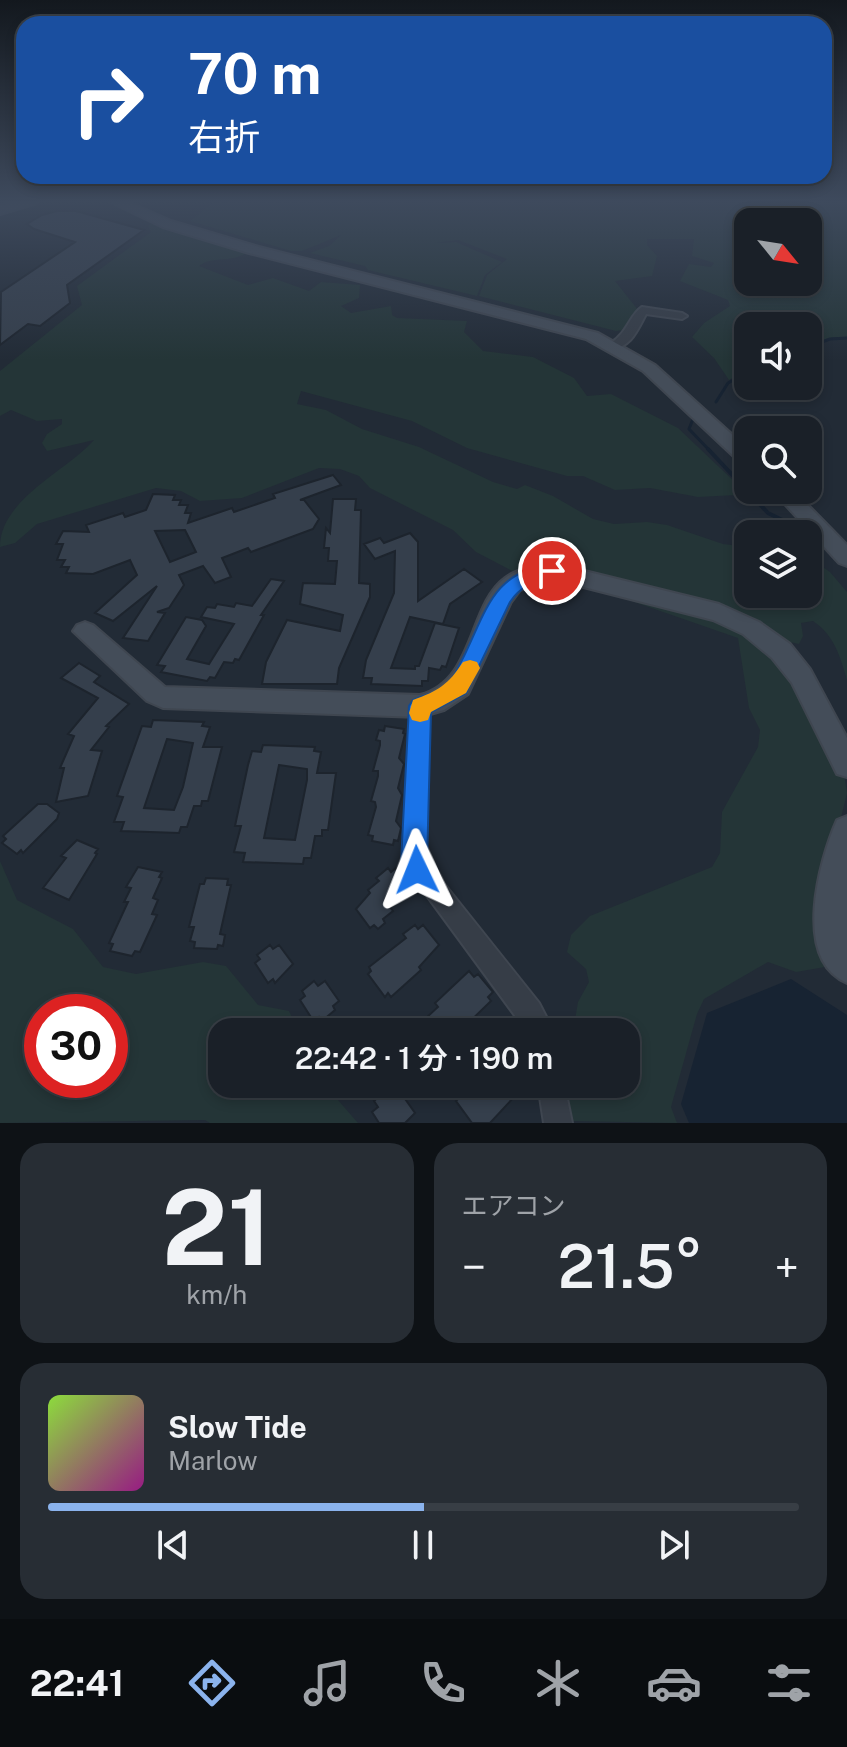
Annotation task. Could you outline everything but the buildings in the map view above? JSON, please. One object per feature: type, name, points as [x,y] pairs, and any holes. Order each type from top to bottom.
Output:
[{"type":"street","points":[[274,255],[565,327],[617,345],[669,374],[734,434]]},
{"type":"street","points":[[617,345],[629,336],[632,324],[642,310],[682,316]]},
{"type":"street","points":[[617,345],[658,375],[734,446]]},
{"type":"street","points":[[795,504],[847,558]]},
{"type":"street","points":[[809,504],[847,542]]},
{"type":"street","points":[[85,631],[163,697],[420,706],[435,702],[459,687],[501,599],[512,584],[537,573],[552,571],[719,613],[751,628],[781,651],[796,669],[847,765]]},
{"type":"street","points":[[420,706],[414,863],[533,1018]]},
{"type":"street","points":[[847,830],[827,922],[835,949],[847,966]]},
{"type":"street","points":[[554,1098],[558,1123]]},
{"type":"shaded area","points":[[119,255],[240,255],[199,266],[248,285],[273,278],[309,291],[321,282],[360,285],[359,298],[341,306],[351,313],[391,306],[392,315],[397,318],[467,321],[464,332],[483,351],[533,357],[574,378],[587,396],[611,394],[678,428],[734,481],[734,495],[698,497],[650,488],[615,490],[583,476],[567,476],[467,448],[412,421],[301,391],[297,404],[326,410],[362,429],[419,447],[493,482],[517,489],[525,485],[553,496],[593,519],[614,524],[647,522],[667,525],[734,545],[734,608],[822,608],[822,567],[847,592],[847,680],[831,639],[813,621],[801,623],[803,636],[799,644],[785,641],[770,630],[775,656],[793,677],[843,767],[847,793],[823,893],[831,959],[825,967],[796,972],[768,962],[704,999],[671,1107],[677,1123],[571,1121],[568,1098],[640,1098],[640,1018],[575,1018],[578,1002],[589,982],[586,969],[567,952],[571,935],[590,916],[712,867],[720,853],[722,812],[758,747],[760,730],[749,708],[738,638],[597,589],[554,566],[535,565],[516,573],[476,552],[453,530],[370,488],[359,476],[340,469],[319,468],[242,498],[200,501],[181,491],[156,488],[37,524],[15,543],[0,547],[3,530],[23,500],[94,440],[47,451],[42,443],[47,434],[62,424],[62,419],[37,421],[11,410],[0,416],[0,371],[82,305],[77,286]]},
{"type":"shaded area","points":[[320,255],[487,255],[502,262],[485,275],[477,296],[368,270],[365,266]]},
{"type":"shaded area","points":[[498,255],[657,256],[652,276],[615,281],[638,310],[624,330],[616,331],[479,296],[487,275],[507,259]]},
{"type":"shaded area","points":[[692,255],[734,255],[734,296],[822,296],[822,255],[847,255],[847,337],[822,341],[822,312],[734,312],[734,377],[729,380],[714,358],[692,337],[704,323],[730,306],[728,300],[680,281],[689,264],[711,267],[714,263]]},
{"type":"shaded area","points":[[0,861],[17,900],[73,929],[103,967],[136,974],[203,962],[226,966],[258,1005],[289,1011],[292,1018],[208,1018],[208,1098],[336,1098],[358,1123],[210,1123],[205,1120],[0,1123]]},
{"type":"water","points":[[791,979],[847,1015],[847,1123],[689,1123],[681,1104],[707,1013]]},
{"type":"waterway","points":[[822,342],[847,338]]},
{"type":"waterway","points":[[716,402],[728,383],[734,380]]},
{"type":"waterway","points":[[693,419],[689,429],[710,451]]},
{"type":"waterway","points":[[708,449],[768,513],[782,520]]},
{"type":"slow traffic","points":[[420,713],[420,706],[435,702],[459,687],[470,668]]},
{"type":"route","points":[[417,870],[414,863],[420,706],[435,702],[459,687],[501,599],[512,584],[537,573],[552,571]]}]
